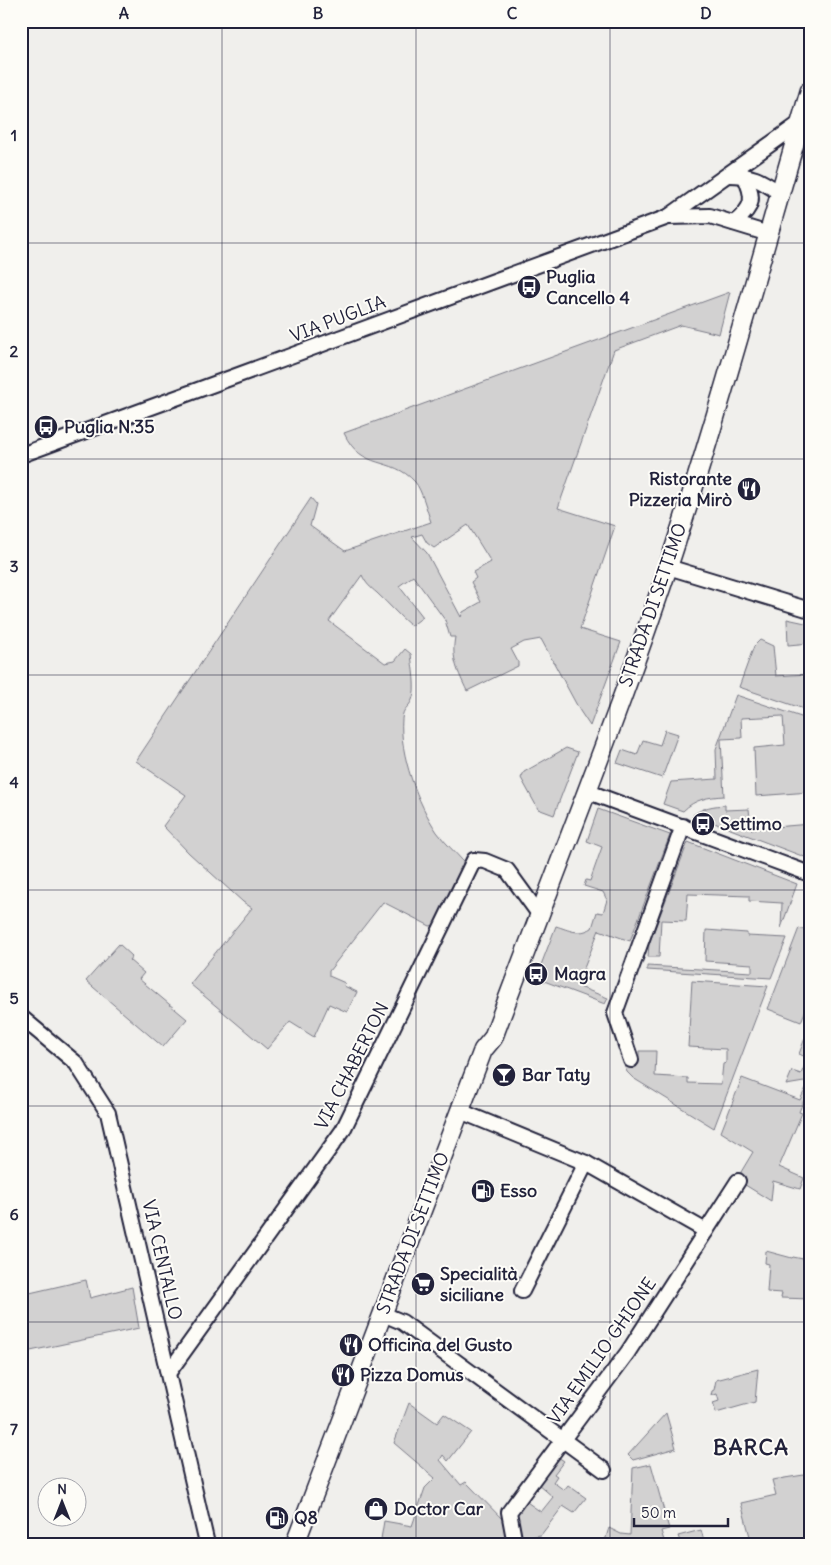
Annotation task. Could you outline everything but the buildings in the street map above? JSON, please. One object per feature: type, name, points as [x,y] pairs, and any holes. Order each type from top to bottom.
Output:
[{"type":"main road","name":"STRADA DI SETTIMO","points":[[307,1544],[388,1316],[465,1113],[483,1050],[493,1038],[645,635],[668,567],[810,90]]},
{"type":"main road","name":"STRADA DI SETTIMO","points":[[295,1544],[388,1316]]},
{"type":"street","name":"VIA PUGLIA","points":[[21,455],[668,216],[800,123]]},
{"type":"street","points":[[728,175],[744,175],[756,178],[780,193]]},
{"type":"street","points":[[734,223],[745,214],[751,200],[750,188],[744,175]]},
{"type":"street","name":"VIA PUGLIA","points":[[668,216],[710,216],[768,234]]},
{"type":"street","points":[[668,567],[810,610]]},
{"type":"street","points":[[586,791],[810,874]]},
{"type":"street","points":[[631,1060],[615,1013],[684,826]]},
{"type":"street","name":"VIA CHABERTON","points":[[169,1372],[343,1130],[474,860],[485,861],[507,870],[539,914]]},
{"type":"street","name":"VIA CENTALLO","points":[[21,1017],[76,1064],[108,1112],[207,1544]]},
{"type":"street","points":[[465,1113],[586,1163],[706,1231]]},
{"type":"street","points":[[522,1291],[586,1163]]},
{"type":"street","name":"VIA EMILIO GHIONE","points":[[515,1544],[509,1512],[628,1352],[738,1181]]},
{"type":"street","points":[[388,1316],[402,1322],[604,1470]]},
{"type":"shaded area","points":[[730,292],[719,334],[681,325],[614,350],[558,508],[615,526],[580,629],[621,642],[590,726],[541,639],[524,642],[511,649],[518,662],[518,666],[467,691],[455,659],[455,637],[450,637],[445,620],[413,576],[399,586],[423,617],[411,626],[368,585],[362,575],[329,621],[385,663],[395,661],[405,649],[411,654],[414,684],[413,696],[403,712],[402,719],[402,733],[407,763],[411,778],[430,821],[437,832],[463,861],[462,870],[435,925],[430,926],[383,902],[329,971],[329,976],[345,983],[344,986],[357,992],[347,1012],[329,1004],[314,1037],[290,1022],[267,1049],[190,984],[252,908],[189,853],[163,826],[186,795],[136,761],[311,498],[316,504],[310,526],[345,551],[431,522],[422,495],[415,482],[396,468],[368,459],[359,453],[351,445],[344,433]],"holes":[[[468,525],[491,562],[473,572],[476,578],[471,582],[481,602],[463,612],[461,617],[427,553],[412,537],[422,534],[427,543],[434,548]]]},
{"type":"shaded area","points":[[787,619],[810,624],[810,643],[788,645]]},
{"type":"shaded area","points":[[760,640],[773,646],[776,676],[810,674],[810,711],[739,687],[754,646]]},
{"type":"shaded area","points":[[736,695],[810,720],[810,792],[756,796],[754,748],[785,745],[783,716],[741,718],[742,738],[721,739],[724,796],[702,799],[683,811],[663,804],[671,782],[717,779],[716,749]]},
{"type":"shaded area","points":[[665,730],[678,734],[662,778],[617,763],[622,750],[637,755],[643,740],[660,745]]},
{"type":"shaded area","points":[[566,748],[578,752],[554,815],[538,809],[521,778],[524,772]]},
{"type":"shaded area","points":[[725,805],[725,810],[749,809],[751,829],[810,824],[810,859],[693,815],[708,807]]},
{"type":"shaded area","points":[[598,809],[670,835],[630,941],[599,930],[577,986],[608,998],[605,1004],[536,978],[556,926],[583,932],[592,928],[597,912],[603,913],[607,900],[603,892],[584,886],[586,880],[590,881],[602,847],[587,841]]},
{"type":"shaded area","points":[[688,842],[797,884],[781,928],[782,903],[749,901],[749,896],[688,894],[686,921],[661,920],[659,957],[648,957],[649,944]]},
{"type":"shaded area","points":[[799,928],[810,932],[810,999],[801,1022],[768,1009]]},
{"type":"shaded area","points":[[706,930],[747,933],[747,936],[787,938],[771,978],[647,970],[647,966],[752,972],[752,964],[705,961]]},
{"type":"shaded area","points":[[119,944],[132,956],[129,960],[144,973],[139,979],[187,1019],[163,1047],[86,981]]},
{"type":"shaded area","points":[[692,981],[768,986],[714,1128],[633,1078],[627,1072],[623,1063],[639,1057],[639,1051],[656,1051],[655,1076],[688,1078],[688,1083],[721,1084],[723,1064],[726,1063],[726,1049],[688,1047]]},
{"type":"shaded area","points":[[805,1038],[810,1038],[810,1081],[786,1085],[792,1071],[801,1074],[808,1058],[799,1054]]},
{"type":"shaded area","points":[[742,1078],[800,1100],[806,1088],[810,1089],[810,1102],[804,1100],[799,1112],[802,1113],[779,1167],[804,1178],[800,1189],[773,1181],[771,1201],[742,1183],[741,1172],[753,1152],[721,1132]]},
{"type":"shaded area","points":[[766,1251],[792,1258],[810,1258],[806,1288],[810,1289],[810,1299],[781,1298],[782,1293],[767,1292],[769,1264],[765,1263]]},
{"type":"shaded area","points":[[86,1280],[90,1298],[132,1287],[139,1328],[21,1353],[21,1295]]},
{"type":"shaded area","points":[[758,1369],[755,1402],[716,1413],[713,1403],[719,1401],[717,1394],[711,1396],[716,1380]]},
{"type":"shaded area","points":[[409,1403],[437,1423],[444,1414],[471,1432],[448,1461],[443,1455],[440,1460],[461,1485],[466,1482],[508,1525],[511,1544],[406,1544],[381,1539],[384,1521],[412,1526],[425,1488],[435,1478],[394,1443]]},
{"type":"shaded area","points":[[666,1413],[676,1448],[633,1460],[628,1455]]},
{"type":"shaded area","points":[[558,1457],[564,1461],[554,1474],[557,1476],[553,1482],[564,1490],[568,1485],[586,1498],[574,1513],[563,1506],[541,1535],[519,1539],[514,1513],[524,1500],[541,1512],[553,1497],[537,1483]]},
{"type":"shaded area","points":[[651,1464],[669,1529],[661,1531],[665,1544],[604,1544],[609,1528],[621,1534],[630,1535],[633,1468]]},
{"type":"shaded area","points":[[810,1474],[810,1488],[807,1489],[810,1498],[810,1544],[752,1544],[741,1503],[776,1495],[772,1480]]},
{"type":"shaded area","points":[[701,1530],[705,1544],[681,1544],[678,1536]]},
{"type":"place","name":"Puglia Cancello 4","points":[[529,287]]},
{"type":"place","name":"Puglia N.35","points":[[46,427]]},
{"type":"place","name":"Ristorante Pizzeria Mirò","points":[[749,489]]},
{"type":"place","name":"Settimo","points":[[703,824]]},
{"type":"place","name":"Magra","points":[[536,974]]},
{"type":"place","name":"Bar Taty","points":[[504,1075]]},
{"type":"place","name":"Esso","points":[[483,1191]]},
{"type":"place","name":"Specialità siciliane","points":[[423,1284]]},
{"type":"place","name":"Officina del Gusto","points":[[351,1345]]},
{"type":"place","name":"Pizza Domus","points":[[343,1375]]},
{"type":"place","name":"Doctor Car","points":[[376,1509]]},
{"type":"place","name":"Q8","points":[[277,1518]]},
{"type":"district","name":"BARCA","points":[[751,1447]]}]
